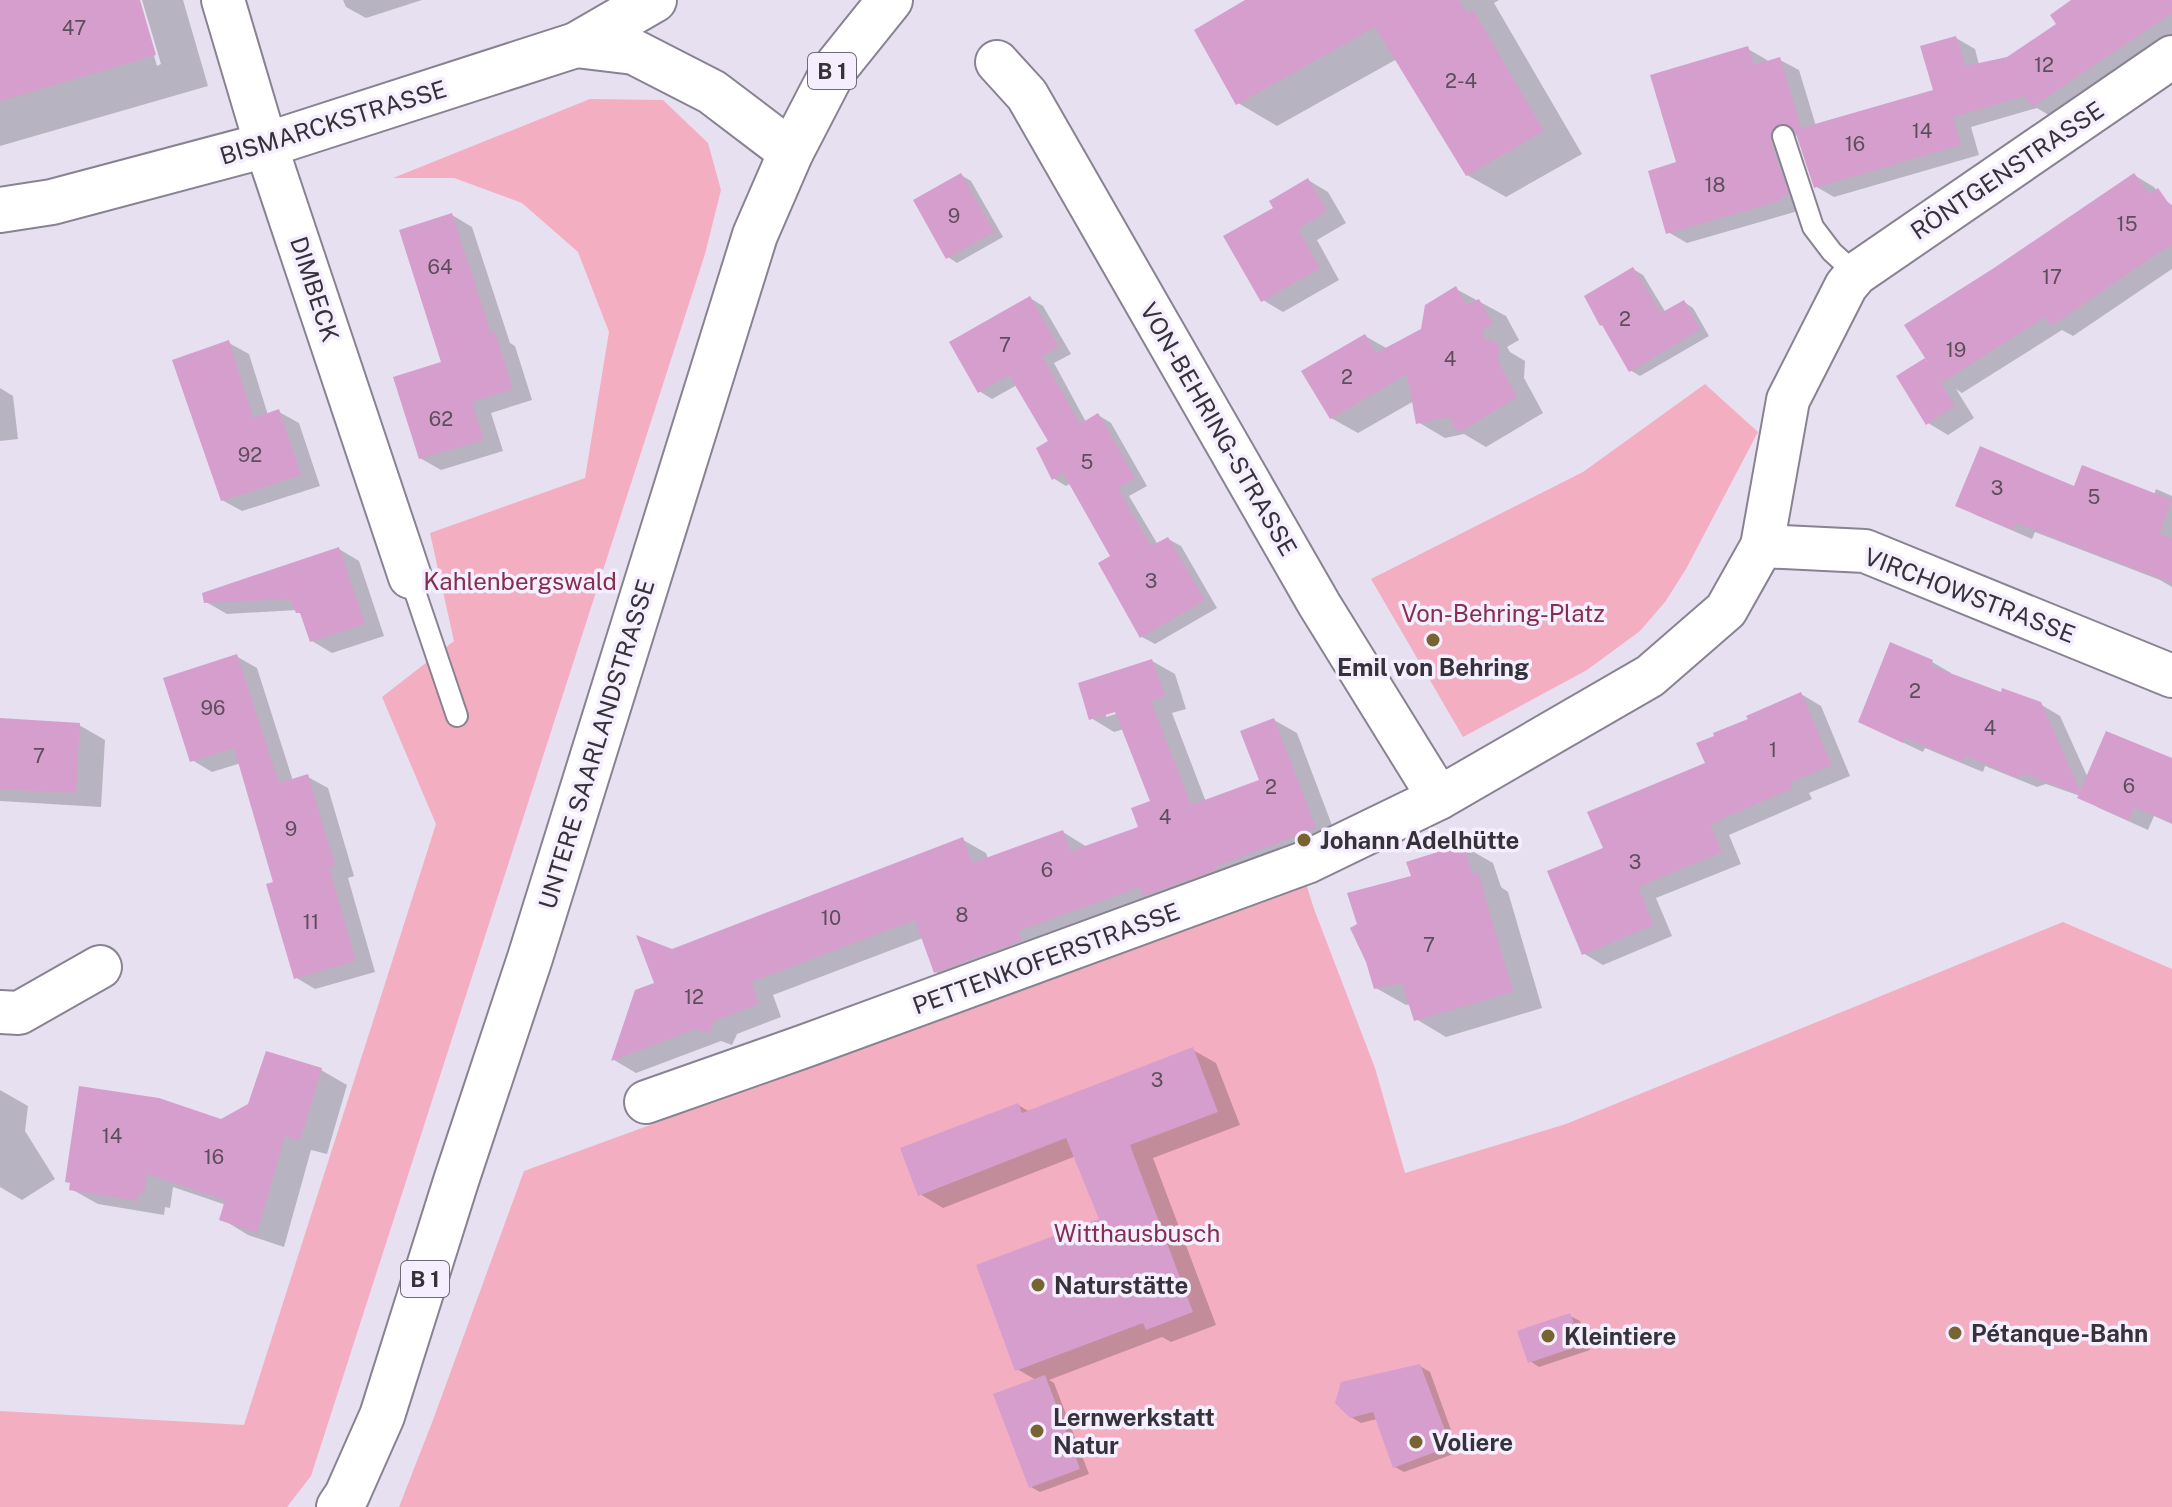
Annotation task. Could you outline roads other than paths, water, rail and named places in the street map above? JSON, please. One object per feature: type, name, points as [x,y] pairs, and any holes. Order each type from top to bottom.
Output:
[{"type":"main road","name":"BISMARCKSTRASSE","points":[[0,210],[52,202],[266,145],[576,45],[654,0]]},
{"type":"main road","name":"UNTERE SAARLANDSTRASSE","points":[[339,1507],[382,1416],[530,958],[755,235],[791,152],[833,71],[890,0]]},
{"type":"main road","points":[[576,45],[634,52],[712,92],[791,152]]},
{"type":"street","name":"DIMBECK","points":[[223,0],[266,145],[410,577]]},
{"type":"street","name":"RÖNTGENSTRASSE","points":[[1851,280],[2172,57]]},
{"type":"street","name":"VON-BEHRING-STRASSE","points":[[997,62],[1027,95],[1319,604],[1439,798]]},
{"type":"street","points":[[1439,798],[1650,676],[1726,610],[1762,546],[1788,400],[1851,280]]},
{"type":"street","name":"VIRCHOWSTRASSE","points":[[1762,546],[1865,551],[2172,676]]},
{"type":"street","name":"PETTENKOFERSTRASSE","points":[[646,1102],[1307,862],[1439,798]]},
{"type":"street","points":[[0,1012],[19,1013],[100,967]]},
{"type":"lane","points":[[1783,136],[1813,227],[1851,280]]},
{"type":"lane","points":[[410,577],[457,716]]},
{"type":"place","name":"Emil von Behring","points":[[1433,640]]},
{"type":"place","name":"Johann Adelhütte","points":[[1304,840]]},
{"type":"place","name":"Naturstätte","points":[[1038,1285]]},
{"type":"place","name":"Pétanque-Bahn","points":[[1955,1333]]},
{"type":"place","name":"Kleintiere","points":[[1548,1336]]},
{"type":"place","name":"Lernwerkstatt Natur","points":[[1037,1431]]},
{"type":"place","name":"Voliere","points":[[1416,1442]]},
{"type":"park label","name":"Kahlenbergswald","points":[[520,581]]},
{"type":"park label","name":"Von-Behring-Platz","points":[[1503,613]]},
{"type":"park label","name":"Witthausbusch","points":[[1137,1233]]}]
